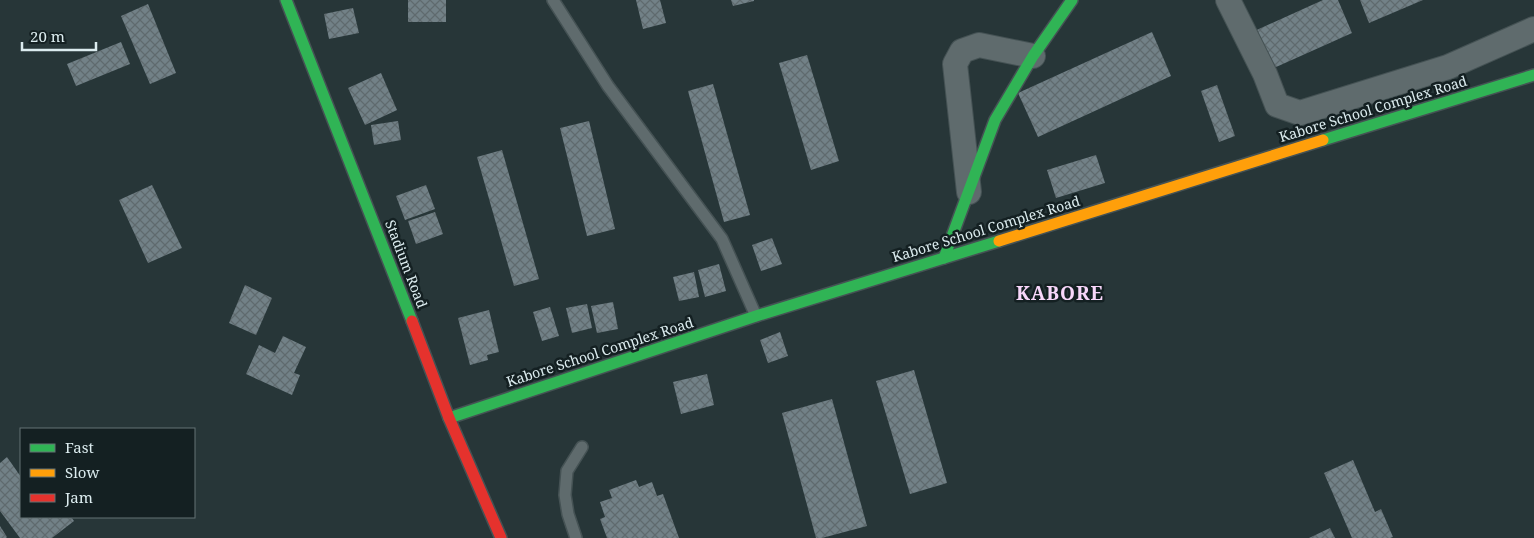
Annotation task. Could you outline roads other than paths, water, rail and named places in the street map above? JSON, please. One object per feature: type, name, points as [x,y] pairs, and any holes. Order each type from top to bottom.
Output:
[{"type":"street","name":"Stadium Road","points":[[286,0],[449,418],[500,538]]},
{"type":"street","points":[[944,258],[995,120],[1033,56],[1072,0]]},
{"type":"street","points":[[1228,0],[1265,74],[1277,106],[1300,113],[1448,67],[1534,29]]},
{"type":"street","points":[[969,192],[955,64],[962,51],[979,45],[1033,56]]},
{"type":"street","name":"Kabore School Complex Road","points":[[449,418],[756,316],[1534,75]]},
{"type":"lane","points":[[553,0],[608,86],[722,240],[756,316]]},
{"type":"lane","points":[[576,538],[568,514],[565,496],[567,471],[582,447]]},
{"type":"district","name":"KABORE","points":[[1060,293]]}]
